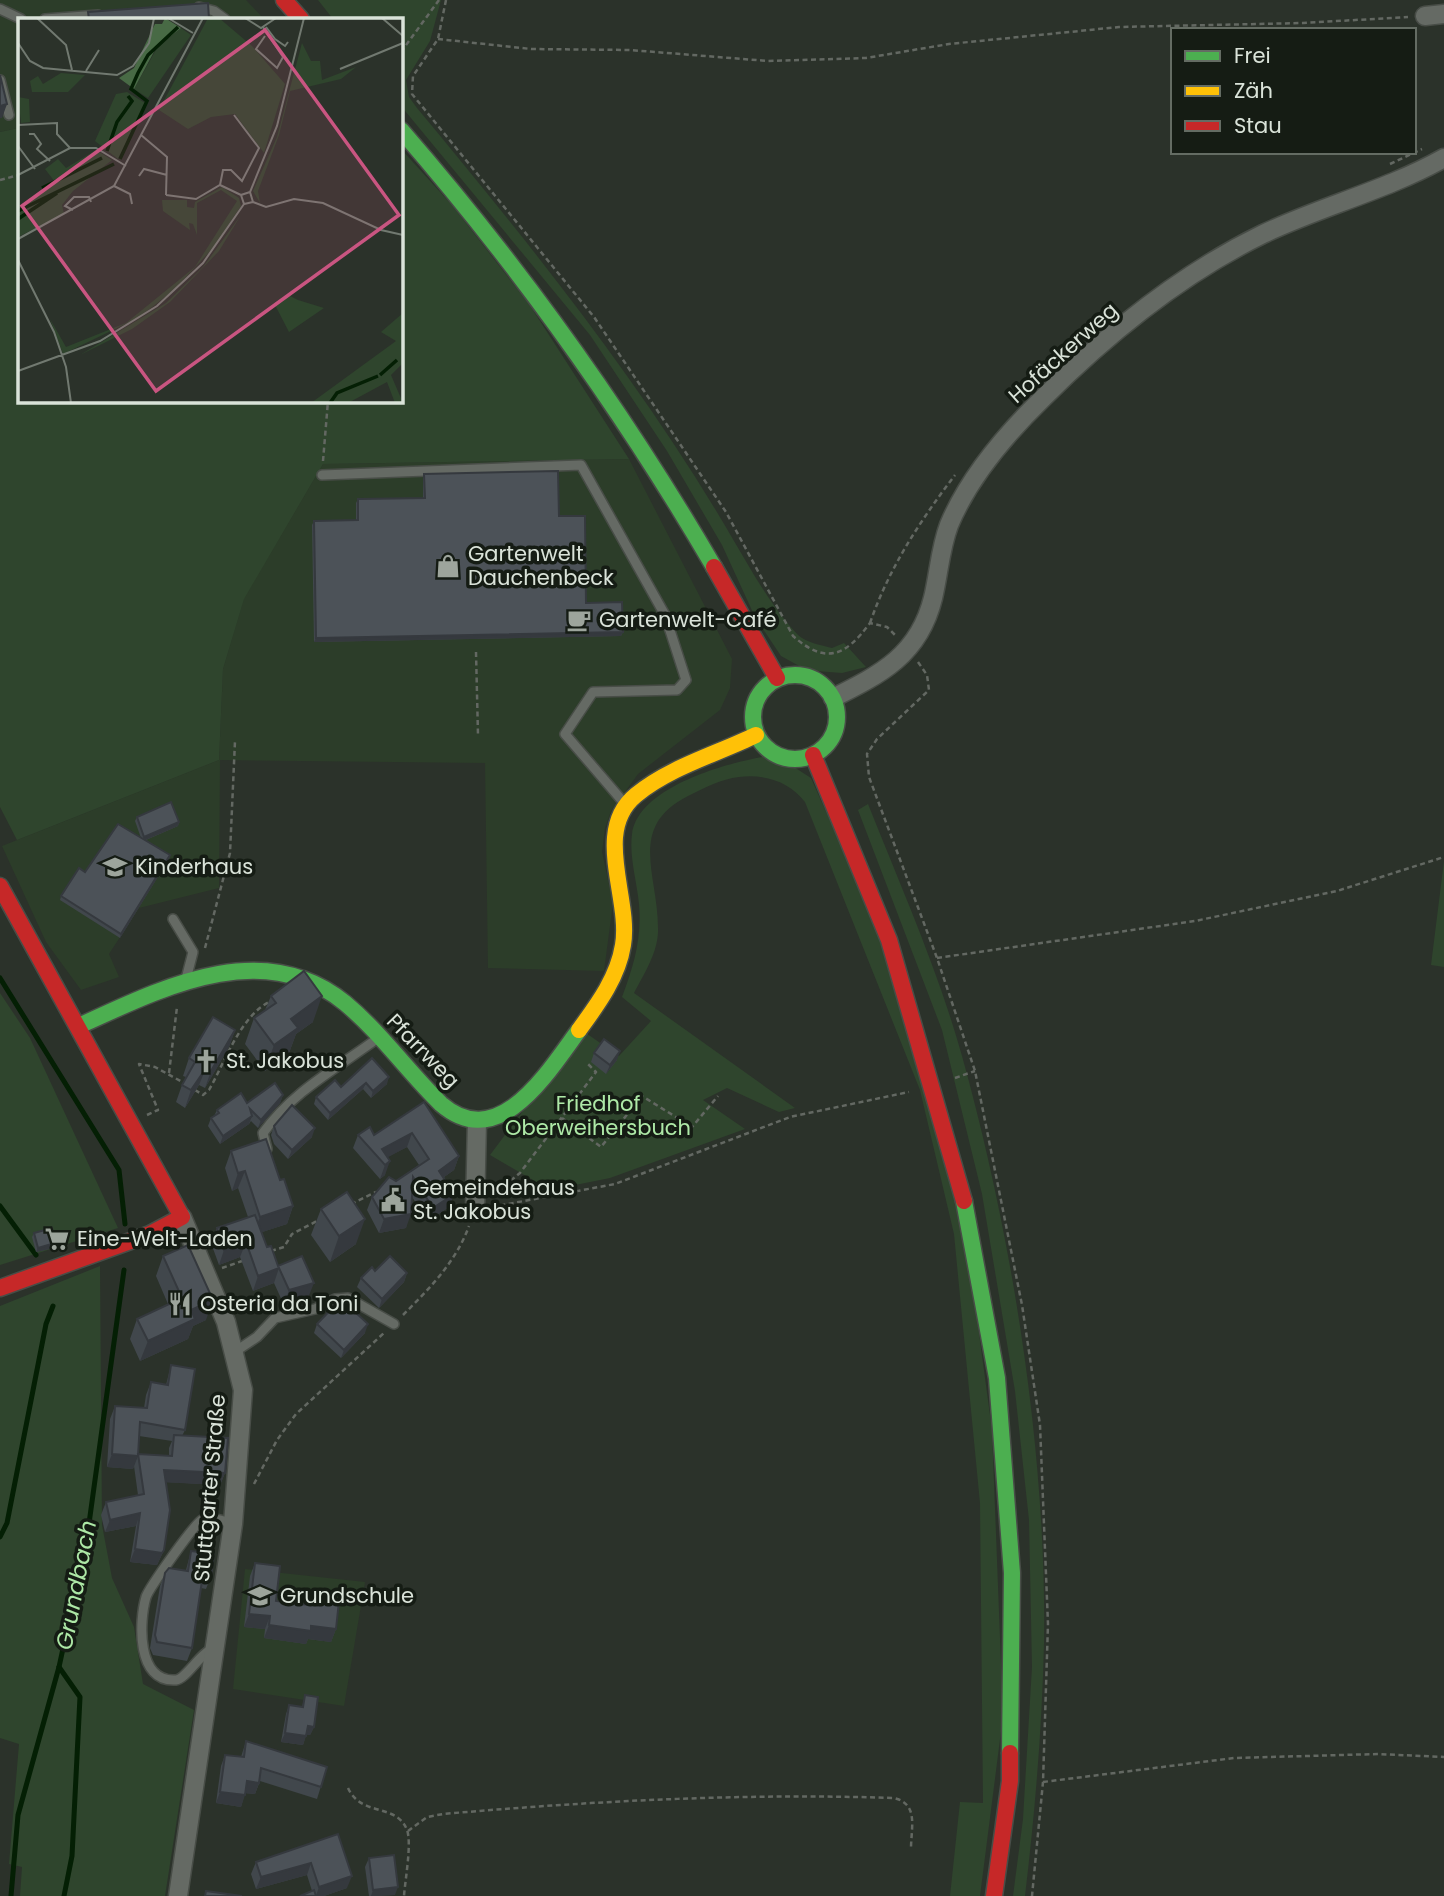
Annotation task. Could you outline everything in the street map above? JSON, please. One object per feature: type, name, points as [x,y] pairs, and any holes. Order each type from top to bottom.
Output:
[{"type":"main road","points":[[285,0],[300,18]]},
{"type":"main road","points":[[402,131],[537,296],[618,411],[694,529],[777,678]]},
{"type":"main road","points":[[793,674],[809,677],[823,685],[833,698],[836,725],[832,737],[813,755],[796,759],[779,756],[765,747],[756,735],[753,708],[766,685],[777,678],[793,674]]},
{"type":"main road","points":[[477,1121],[498,1118],[516,1107],[612,981],[621,956],[626,926],[615,856],[616,827],[626,805],[642,790],[756,735]]},
{"type":"main road","points":[[813,755],[889,940],[946,1132],[961,1184],[997,1378],[1012,1573],[1010,1781],[994,1896]]},
{"type":"main road","name":"Stuttgarter Straße","points":[[0,886],[132,1121],[182,1217]]},
{"type":"main road","name":"Pfarrweg","points":[[79,1026],[189,981],[257,969],[288,973],[315,984],[352,1010],[442,1106],[465,1120],[477,1121]]},
{"type":"main road","points":[[0,1288],[150,1234],[182,1217]]},
{"type":"street","points":[[1425,16],[1444,14]]},
{"type":"street","name":"Hofäckerweg","points":[[833,698],[882,674],[909,649],[928,614],[942,548],[960,504],[974,479],[1004,439],[1043,398],[1139,314],[1207,265],[1298,218],[1444,158]]},
{"type":"street","points":[[475,1210],[477,1121]]},
{"type":"street","name":"Stuttgarter Straße","points":[[178,1896],[233,1524],[243,1390],[236,1350],[182,1217]]},
{"type":"lane","points":[[181,7],[205,8],[223,18]]},
{"type":"lane","points":[[0,9],[19,18]]},
{"type":"lane","points":[[56,18],[114,13]]},
{"type":"lane","points":[[0,80],[9,115]]},
{"type":"lane","points":[[322,475],[581,465],[665,615],[686,680],[677,691],[593,692],[565,734],[626,805]]},
{"type":"lane","points":[[173,919],[193,952],[189,981]]},
{"type":"lane","points":[[270,1164],[263,1133],[274,1118],[301,1090],[378,1038]]},
{"type":"lane","points":[[236,1350],[257,1337],[275,1318],[315,1309],[335,1299],[348,1298],[394,1324]]},
{"type":"lane","points":[[217,1646],[203,1651],[184,1676],[177,1680],[166,1679],[156,1674],[148,1664],[141,1638],[143,1616],[146,1596],[189,1531],[201,1520],[214,1518],[233,1524]]},
{"type":"path","points":[[402,51],[439,0]]},
{"type":"path","points":[[446,0],[438,38],[413,76],[412,94],[594,317],[726,512],[793,635],[806,647],[837,654],[852,648],[870,623],[887,627],[909,649],[927,675],[929,690],[877,739],[867,754],[869,777],[937,958],[975,1072],[1022,1305],[1041,1425],[1048,1624],[1043,1782],[1032,1896]]},
{"type":"path","points":[[438,38],[531,49],[630,50],[780,60],[866,58],[949,44],[1119,27],[1303,23],[1425,16]]},
{"type":"path","points":[[0,180],[18,176]]},
{"type":"path","points":[[322,475],[328,402]]},
{"type":"path","points":[[476,652],[478,736]]},
{"type":"path","points":[[169,1073],[189,981],[201,961],[230,853],[235,741]]},
{"type":"path","points":[[937,958],[1195,922],[1337,891],[1444,856]]},
{"type":"path","points":[[132,1121],[158,1110],[139,1063],[169,1073],[203,1096],[256,1009],[279,998]]},
{"type":"path","points":[[252,1488],[277,1440],[296,1414],[394,1324],[433,1284],[463,1244],[475,1210],[520,1173],[596,1072],[586,1062]]},
{"type":"path","points":[[955,1078],[975,1072]]},
{"type":"path","points":[[475,1210],[615,1184],[790,1117],[909,1092]]},
{"type":"path","points":[[562,1118],[601,1147],[642,1096],[692,1126],[718,1096]]},
{"type":"path","points":[[340,1210],[387,1186]]},
{"type":"path","points":[[271,1251],[284,1247],[292,1234],[328,1216]]},
{"type":"path","points":[[205,1274],[245,1261]]},
{"type":"path","points":[[1043,1782],[1234,1758],[1378,1754],[1444,1757]]},
{"type":"path","points":[[348,1788],[353,1799],[364,1806],[399,1818],[408,1831],[404,1896]]},
{"type":"path","points":[[408,1831],[427,1817],[443,1814],[586,1803],[782,1796],[894,1798],[905,1801],[910,1807],[911,1849]]},
{"type":"shaded area","points":[[0,0],[246,0],[263,18],[18,18],[18,128],[0,132]]},
{"type":"shaded area","points":[[629,459],[732,659],[730,688],[720,710],[638,774],[611,811],[605,828],[602,852],[613,903],[604,971],[488,968],[485,763],[220,760],[219,888],[139,908],[109,954],[119,977],[81,990],[46,942],[2,846],[219,760],[223,669],[244,598],[323,464]]},
{"type":"shaded area","points":[[245,1569],[365,1582],[344,1706],[233,1689]]},
{"type":"green space","points":[[318,0],[441,0],[430,41],[406,80],[409,97],[581,312],[657,418],[760,584],[788,624],[802,638],[814,643],[832,648],[844,643],[866,667],[842,673],[816,671],[801,667],[781,656],[755,617],[722,545],[667,451],[590,335],[402,107],[402,18],[332,18]]},
{"type":"green space","points":[[18,128],[18,402],[402,402],[402,150],[452,205],[529,304],[629,459],[323,464],[244,599],[223,669],[219,760],[17,840],[0,807],[0,132]]},
{"type":"green space","name":"Friedhof Oberweihersbuch","points":[[762,757],[780,758],[811,778],[875,921],[961,1199],[992,1430],[1003,1716],[980,1896],[950,1896],[960,1802],[983,1803],[980,1503],[954,1234],[920,1090],[805,802],[799,795],[775,780],[748,776],[713,784],[669,808],[658,822],[650,853],[658,937],[650,962],[634,993],[795,1108],[779,1112],[727,1088],[703,1100],[745,1129],[610,1178],[550,1190],[490,1155],[583,1031],[619,1056],[651,1021],[622,997],[638,940],[639,904],[631,843],[638,818],[649,804],[665,791],[685,781],[705,772]]},
{"type":"green space","points":[[868,804],[930,960],[962,1056],[997,1198],[1023,1348],[1040,1498],[1044,1644],[1042,1707],[1025,1896],[1013,1896],[1023,1819],[1032,1667],[1029,1520],[1015,1391],[982,1194],[942,1030],[858,810]]},
{"type":"green space","points":[[1444,861],[1444,967],[1431,965]]},
{"type":"green space","points":[[0,993],[30,1038],[118,1228],[0,1265]]},
{"type":"green space","points":[[100,1266],[102,1525],[112,1578],[134,1627],[143,1684],[194,1710],[165,1896],[20,1896],[22,1867],[9,1864],[19,1744],[0,1738],[0,1306]]},
{"type":"building","points":[[208,3],[209,18],[89,18],[88,12]]},
{"type":"building","points":[[0,75],[7,104],[0,106]]},
{"type":"building","name":"Gartenwelt Dauchenbeck","points":[[558,471],[559,516],[585,516],[586,603],[622,602],[623,632],[316,638],[314,521],[358,520],[358,499],[425,498],[424,474]]},
{"type":"building","points":[[171,802],[179,822],[144,837],[137,817]]},
{"type":"building","points":[[118,824],[170,855],[121,934],[61,896],[79,868],[85,872]]},
{"type":"building","points":[[304,971],[322,996],[291,1019],[298,1028],[274,1045],[254,1018],[276,1003],[271,996]]},
{"type":"building","name":"St. Jakobus","points":[[213,1017],[235,1030],[211,1071],[206,1068],[191,1090],[182,1085],[195,1062],[189,1058]]},
{"type":"building","points":[[604,1039],[620,1051],[610,1065],[594,1053]]},
{"type":"building","points":[[372,1058],[389,1077],[373,1091],[366,1083],[330,1113],[316,1097],[335,1080],[341,1087]]},
{"type":"building","points":[[275,1083],[283,1095],[261,1120],[250,1109],[252,1116],[223,1136],[211,1118],[219,1113],[217,1110],[241,1093],[247,1103]]},
{"type":"building","points":[[424,1102],[459,1156],[439,1171],[454,1194],[433,1208],[413,1177],[411,1214],[384,1219],[372,1197],[389,1177],[396,1181],[429,1159],[412,1133],[382,1149],[390,1161],[385,1165],[358,1135],[370,1127],[374,1135]]},
{"type":"building","points":[[292,1105],[315,1128],[292,1150],[277,1135],[274,1126]]},
{"type":"building","points":[[266,1139],[280,1180],[284,1179],[293,1206],[260,1217],[245,1171],[238,1173],[231,1151]]},
{"type":"building","points":[[347,1192],[365,1219],[339,1236],[321,1209]]},
{"type":"building","points":[[255,1215],[267,1247],[271,1246],[278,1266],[302,1256],[314,1283],[289,1290],[279,1268],[258,1276],[246,1242],[224,1250],[217,1228]]},
{"type":"building","points":[[52,1228],[55,1243],[38,1248],[34,1233]]},
{"type":"building","points":[[188,1245],[213,1300],[191,1310],[195,1319],[148,1341],[137,1319],[182,1298],[163,1256]]},
{"type":"building","points":[[390,1256],[407,1273],[382,1299],[361,1278],[372,1267],[375,1271]]},
{"type":"building","points":[[341,1299],[368,1324],[344,1350],[317,1324]]},
{"type":"building","points":[[171,1365],[195,1369],[185,1430],[140,1422],[138,1456],[112,1454],[115,1406],[147,1408],[151,1382],[168,1385]]},
{"type":"building","points":[[174,1435],[228,1438],[225,1473],[164,1470],[170,1510],[164,1550],[162,1553],[135,1549],[140,1513],[110,1520],[106,1502],[144,1494],[138,1454],[172,1456]]},
{"type":"building","points":[[191,1551],[214,1554],[211,1576],[203,1574],[192,1648],[157,1642],[155,1635],[165,1573],[169,1568],[188,1571]]},
{"type":"building","points":[[255,1563],[280,1566],[276,1601],[308,1605],[309,1597],[339,1601],[336,1629],[311,1626],[311,1631],[269,1625],[270,1616],[249,1614]]},
{"type":"building","points":[[305,1695],[318,1697],[314,1727],[308,1726],[306,1736],[285,1733],[289,1705],[303,1707]]},
{"type":"building","points":[[246,1741],[327,1767],[321,1787],[261,1768],[259,1783],[247,1781],[245,1795],[220,1792],[225,1755],[244,1757]]},
{"type":"building","points":[[338,1834],[352,1876],[319,1887],[311,1863],[261,1877],[256,1862]]},
{"type":"building","points":[[394,1855],[398,1887],[373,1890],[369,1858]]},
{"type":"building","points":[[314,1890],[316,1896],[300,1896]]},
{"type":"building","points":[[206,1891],[242,1896],[205,1896]]},
{"type":"waterway","name":"Grundbach","points":[[0,978],[119,1170],[125,1224]]},
{"type":"waterway","points":[[0,1206],[36,1255]]},
{"type":"waterway","name":"Grundbach","points":[[11,1896],[18,1815],[59,1667],[87,1538],[124,1270]]},
{"type":"waterway","points":[[0,1537],[7,1523],[46,1324],[53,1306]]},
{"type":"waterway","points":[[59,1667],[80,1697],[72,1856],[64,1896]]},
{"type":"traffic: fast","points":[[402,131],[487,234],[568,341],[643,452],[714,567]]},
{"type":"traffic: fast","points":[[795,675],[811,678],[825,687],[834,701],[837,717],[834,733],[825,747],[811,756],[795,759],[779,756],[765,747],[756,733],[753,717],[756,701],[765,687],[779,678],[795,675]]},
{"type":"traffic: fast","points":[[79,1026],[144,997],[212,975],[247,971],[281,973],[313,983],[345,1003],[371,1027],[441,1104],[462,1117],[483,1119],[502,1114],[520,1102],[553,1066],[579,1030]]},
{"type":"traffic: fast","points":[[964,1201],[997,1378],[1012,1573],[1010,1753]]},
{"type":"traffic: slow","points":[[579,1030],[612,979],[623,945],[624,927],[615,846],[617,827],[623,810],[636,795],[664,776],[756,735]]},
{"type":"traffic: jam","points":[[284,0],[300,18]]},
{"type":"traffic: jam","points":[[714,567],[777,678]]},
{"type":"traffic: jam","points":[[813,755],[889,940],[964,1201]]},
{"type":"traffic: jam","points":[[0,886],[182,1217],[150,1234],[0,1288]]},
{"type":"traffic: jam","points":[[994,1896],[1010,1781],[1010,1753]]},
{"type":"place","name":"Gartenwelt Dauchenbeck","points":[[448,566]]},
{"type":"place","name":"Gartenwelt-Café","points":[[579,620]]},
{"type":"place","name":"Kinderhaus","points":[[115,867]]},
{"type":"place","name":"St. Jakobus","points":[[206,1061]]},
{"type":"place","name":"Gemeindehaus St. Jakobus","points":[[393,1200]]},
{"type":"place","name":"Eine-Welt-Laden","points":[[57,1239]]},
{"type":"place","name":"Osteria da Toni","points":[[180,1304]]},
{"type":"place","name":"Grundschule","points":[[260,1596]]}]
